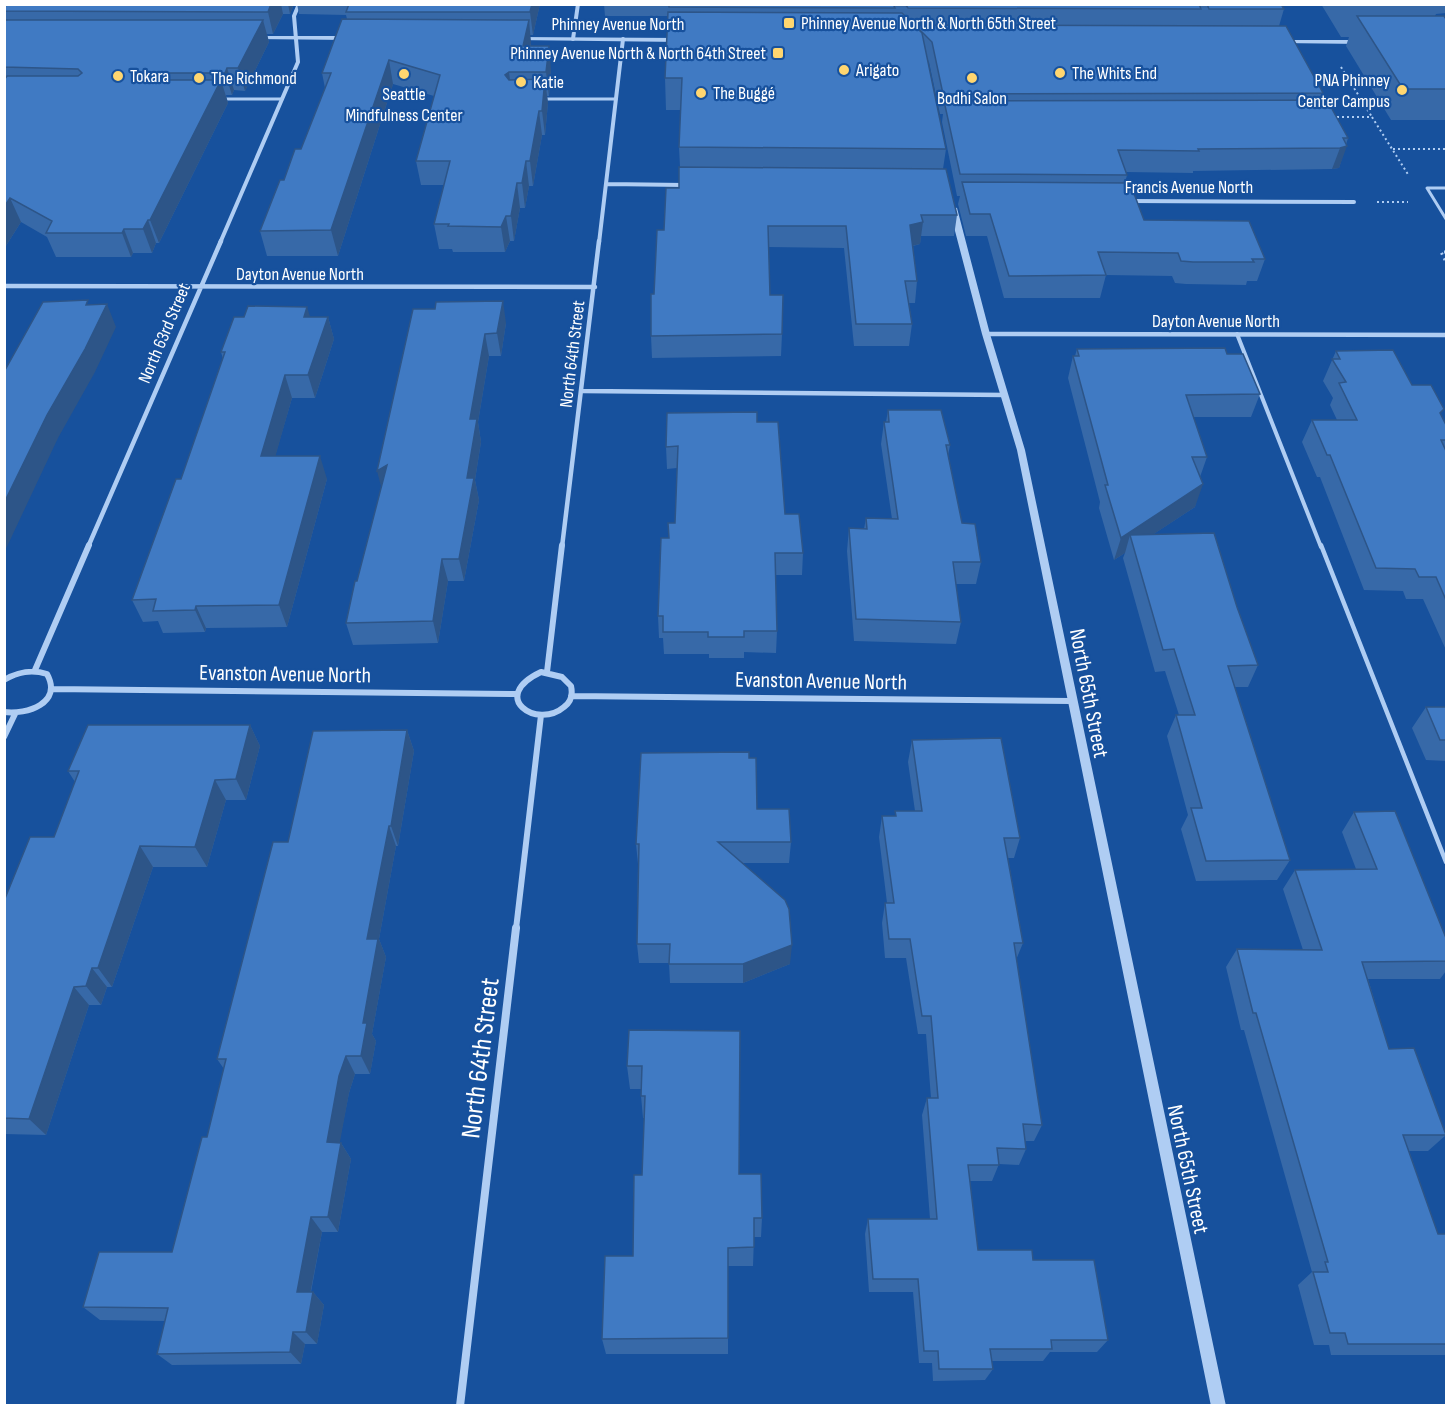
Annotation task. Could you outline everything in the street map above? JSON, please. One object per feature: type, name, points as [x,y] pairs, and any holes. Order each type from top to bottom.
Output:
[{"type":"street","name":"North 63rd Street","points":[[35,670],[298,62],[294,16],[299,4]]},
{"type":"street","points":[[573,39],[578,4]]},
{"type":"street","points":[[249,38],[360,39]]},
{"type":"street","name":"Phinney Avenue North","points":[[514,39],[695,40]]},
{"type":"street","name":"North 64th Street","points":[[548,672],[623,39]]},
{"type":"street","points":[[1269,42],[1369,42]]},
{"type":"street","points":[[607,184],[687,185]]},
{"type":"street","name":"North 65th Street","points":[[951,200],[986,334],[1021,450],[1071,701],[1219,1406]]},
{"type":"street","name":"Francis Avenue North","points":[[1127,201],[1354,202]]},
{"type":"street","name":"Dayton Avenue North","points":[[4,286],[595,288]]},
{"type":"street","name":"Dayton Avenue North","points":[[986,334],[1446,335]]},
{"type":"street","points":[[583,391],[1005,395]]},
{"type":"street","points":[[4,680],[22,672],[35,670],[47,674],[51,679],[52,689],[46,700],[30,711],[15,714],[4,712]]},
{"type":"street","points":[[548,672],[565,678],[570,684],[571,696],[567,705],[560,710],[541,715],[524,710],[516,698],[525,679],[548,672]]},
{"type":"street","name":"Evanston Avenue North","points":[[52,689],[517,694]]},
{"type":"street","name":"Evanston Avenue North","points":[[571,696],[1071,701]]},
{"type":"street","points":[[4,737],[15,714]]},
{"type":"street","name":"North 64th Street","points":[[460,1406],[541,715]]},
{"type":"lane","points":[[219,99],[282,99]]},
{"type":"lane","points":[[543,99],[616,99]]},
{"type":"lane","points":[[1446,188],[1426,188],[1446,219]]},
{"type":"lane","points":[[1238,334],[1446,862]]},
{"type":"path","points":[[1336,59],[1406,171]]},
{"type":"path","points":[[1337,117],[1372,117]]},
{"type":"path","points":[[1392,149],[1446,149]]},
{"type":"path","points":[[1373,202],[1403,202]]},
{"type":"path","points":[[1446,252],[1441,252],[1446,262]]},
{"type":"building","points":[[7,4],[271,4],[268,12],[4,11]]},
{"type":"building","points":[[349,4],[532,4],[530,12],[346,12]]},
{"type":"building","points":[[669,4],[893,4],[895,8],[669,7]]},
{"type":"building","points":[[905,4],[1199,4],[1201,9],[908,8]]},
{"type":"building","points":[[1207,4],[1281,4],[1284,9],[1209,9]]},
{"type":"building","points":[[668,12],[902,13],[922,33],[946,149],[679,147],[682,78],[665,78]]},
{"type":"building","points":[[1357,16],[1444,16],[1446,19],[1446,89],[1403,89]]},
{"type":"building","points":[[342,19],[529,20],[523,46],[549,46],[546,72],[509,72],[505,75],[509,80],[545,79],[542,111],[539,111],[530,161],[526,161],[522,183],[517,183],[511,216],[506,216],[501,227],[434,224],[450,161],[416,161],[440,75],[389,60],[331,230],[260,231],[280,180],[284,180],[295,149],[301,149],[331,73],[322,73]]},
{"type":"building","points":[[4,20],[263,20],[238,68],[227,68],[225,73],[158,73],[155,75],[158,80],[221,80],[150,220],[143,229],[124,229],[122,233],[46,233],[52,221],[10,198],[4,207],[4,80],[7,76],[78,76],[82,73],[78,69],[4,67]]},
{"type":"building","points":[[915,25],[1286,26],[1323,93],[943,94],[932,42]]},
{"type":"building","points":[[1327,100],[1348,138],[1343,138],[1347,146],[1340,148],[1198,149],[1199,151],[1118,150],[1127,175],[960,174],[944,101]]},
{"type":"building","points":[[679,167],[946,169],[957,215],[921,215],[923,222],[910,225],[917,281],[905,281],[912,324],[856,324],[846,226],[768,226],[770,295],[783,295],[782,334],[651,336],[651,294],[654,294],[657,230],[664,230],[666,188],[679,188]]},
{"type":"building","points":[[962,182],[1130,183],[1144,220],[1249,221],[1265,259],[1252,259],[1254,262],[1193,262],[1181,261],[1178,253],[1098,252],[1106,275],[1009,276],[990,214],[970,214]]},
{"type":"building","points":[[88,300],[86,305],[107,304],[85,349],[47,415],[4,503],[4,372],[43,302]]},
{"type":"building","points":[[503,301],[497,333],[485,334],[470,419],[477,419],[467,478],[474,478],[459,559],[442,559],[433,621],[346,623],[355,581],[357,581],[387,465],[377,471],[413,309],[435,309],[436,302]]},
{"type":"building","points":[[248,306],[307,307],[304,317],[328,317],[308,375],[285,375],[261,456],[320,456],[279,605],[196,606],[195,610],[153,611],[156,599],[132,600],[176,479],[181,479],[225,352],[221,352],[234,317],[244,317]]},
{"type":"building","points":[[1225,348],[1227,354],[1243,354],[1260,394],[1186,395],[1207,457],[1192,457],[1203,484],[1121,538],[1105,485],[1108,485],[1073,356],[1079,356],[1077,349]]},
{"type":"building","points":[[1393,350],[1412,385],[1431,385],[1444,409],[1440,413],[1446,425],[1446,440],[1441,440],[1446,451],[1446,600],[1436,577],[1419,577],[1415,569],[1376,568],[1330,455],[1327,455],[1312,420],[1357,420],[1339,383],[1346,382],[1332,359],[1340,359],[1336,351]]},
{"type":"building","points":[[888,410],[941,410],[950,445],[946,445],[962,523],[975,524],[981,562],[953,562],[961,622],[856,619],[849,528],[867,529],[866,518],[898,519],[884,422],[889,422]]},
{"type":"building","points":[[757,412],[757,422],[778,422],[785,514],[799,514],[803,553],[775,553],[777,631],[744,631],[744,637],[708,637],[708,632],[663,632],[663,616],[658,616],[661,538],[669,538],[668,523],[675,523],[678,446],[666,447],[667,413]]},
{"type":"building","points":[[1214,533],[1258,665],[1228,666],[1290,860],[1206,861],[1191,808],[1202,808],[1176,715],[1195,715],[1174,649],[1163,650],[1130,535]]},
{"type":"building","points":[[1426,707],[1446,707],[1446,740],[1440,740]]},
{"type":"building","points":[[88,725],[250,725],[236,779],[215,780],[195,847],[140,846],[98,968],[92,968],[86,986],[74,987],[29,1119],[4,1118],[4,901],[30,837],[54,837],[79,771],[68,771]]},
{"type":"building","points":[[407,730],[391,826],[389,826],[367,939],[378,939],[363,1023],[367,1023],[361,1056],[346,1056],[339,1076],[327,1142],[341,1143],[328,1217],[311,1217],[297,1292],[313,1292],[306,1332],[293,1332],[290,1352],[157,1354],[168,1308],[83,1307],[99,1252],[172,1252],[202,1137],[207,1137],[226,1059],[217,1059],[273,842],[288,842],[313,731]]},
{"type":"building","points":[[1001,738],[1020,838],[1004,838],[1023,943],[1014,943],[1042,1125],[1023,1124],[1026,1149],[997,1148],[999,1165],[968,1165],[978,1250],[1032,1250],[1033,1260],[1094,1260],[1108,1340],[1051,1340],[1052,1349],[990,1349],[993,1369],[939,1369],[938,1351],[924,1351],[918,1279],[873,1279],[868,1219],[937,1219],[927,1098],[938,1098],[931,1016],[922,1016],[910,939],[889,939],[885,903],[894,903],[882,816],[896,816],[895,811],[922,811],[912,740]]},
{"type":"building","points":[[749,752],[749,758],[756,758],[757,809],[789,809],[791,842],[718,842],[785,900],[789,909],[792,945],[743,964],[669,964],[670,944],[637,944],[639,844],[636,844],[641,753]]},
{"type":"building","points":[[1395,811],[1446,938],[1446,961],[1362,962],[1389,1049],[1414,1048],[1446,1135],[1403,1135],[1438,1234],[1446,1234],[1446,1344],[1348,1344],[1345,1333],[1330,1333],[1313,1272],[1328,1272],[1325,1262],[1328,1262],[1256,1013],[1253,1013],[1237,949],[1322,950],[1295,870],[1377,869],[1354,812]]},
{"type":"building","points":[[629,1030],[740,1031],[739,1174],[761,1174],[762,1218],[754,1218],[754,1247],[728,1248],[728,1338],[602,1339],[605,1256],[633,1256],[634,1175],[642,1175],[645,1096],[641,1096],[642,1066],[627,1066]]},
{"type":"place","name":"Phinney Avenue North & North 65th Street","points":[[789,23]]},
{"type":"place","name":"Phinney Avenue North & North 64th Street","points":[[778,53]]},
{"type":"place","name":"Arigato","points":[[844,70]]},
{"type":"place","name":"The Whits End","points":[[1060,73]]},
{"type":"place","name":"Seattle Mindfulness Center","points":[[404,74]]},
{"type":"place","name":"Tokara","points":[[118,76]]},
{"type":"place","name":"The Richmond","points":[[199,78]]},
{"type":"place","name":"Bodhi Salon","points":[[972,78]]},
{"type":"place","name":"Katie","points":[[521,82]]},
{"type":"place","name":"PNA Phinney Center Campus","points":[[1402,90]]},
{"type":"place","name":"The Buggé","points":[[701,93]]}]
